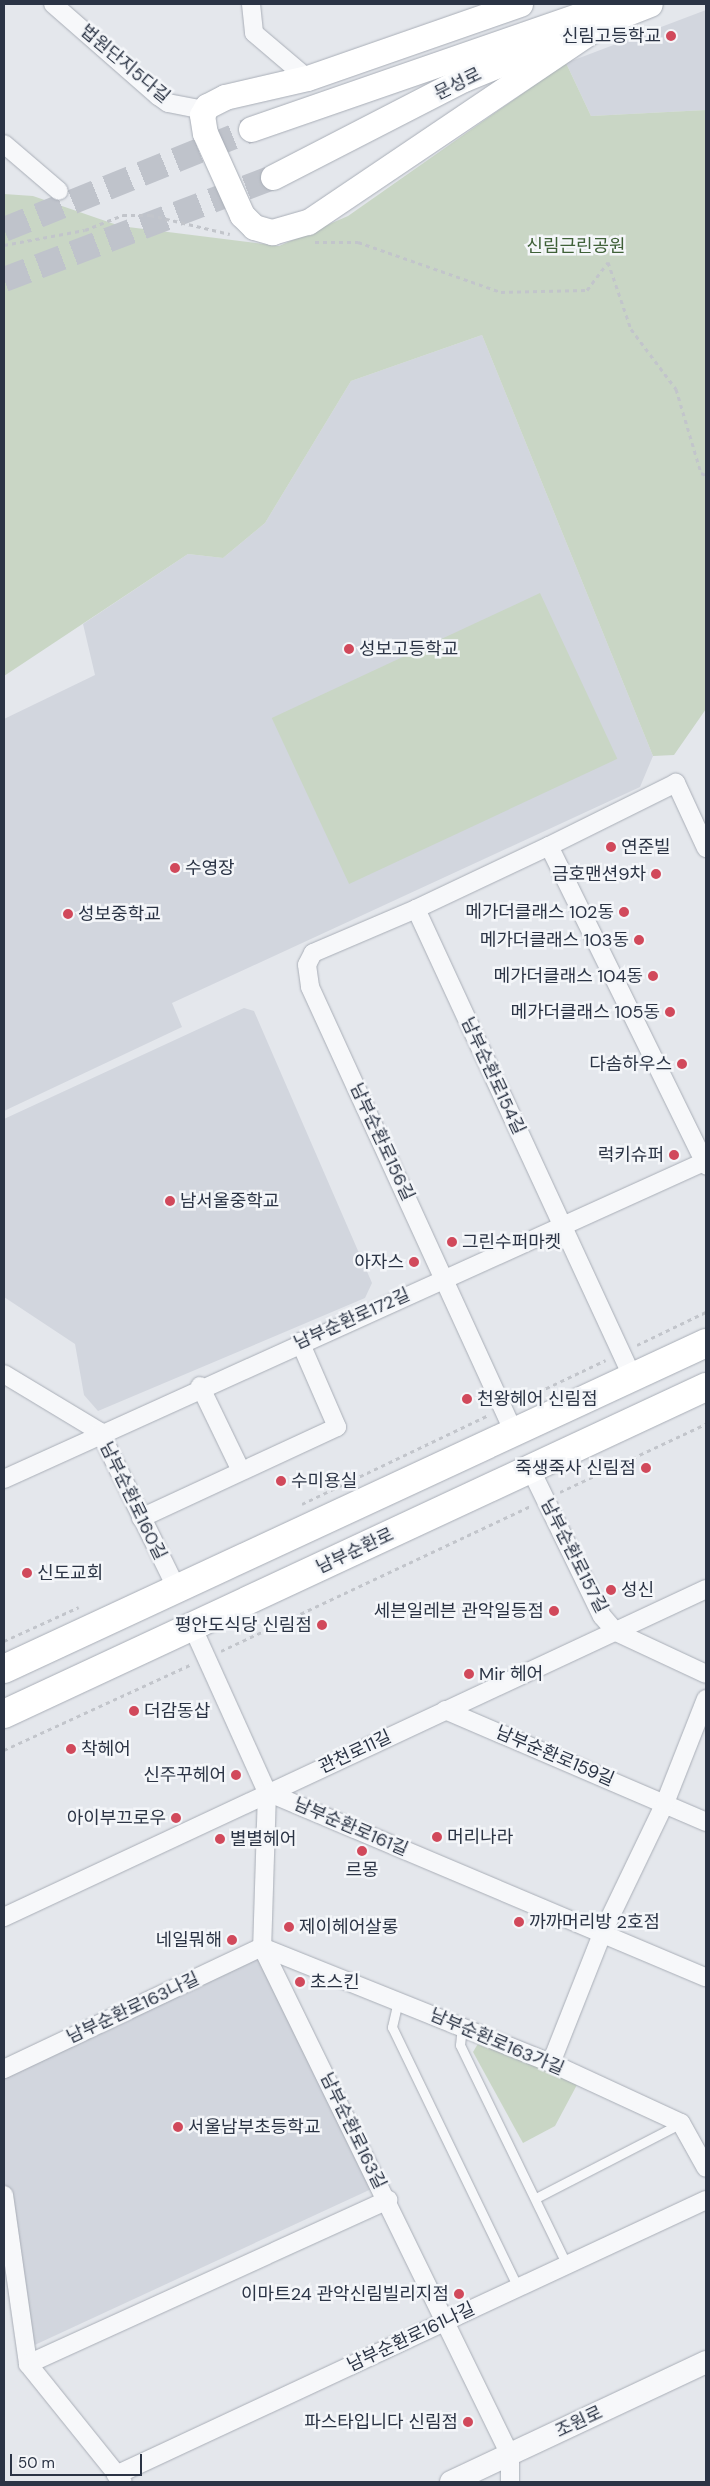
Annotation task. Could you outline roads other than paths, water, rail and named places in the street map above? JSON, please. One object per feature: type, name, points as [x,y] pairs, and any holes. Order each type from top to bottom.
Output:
[{"type":"main road","points":[[520,4],[307,78],[225,97],[203,110],[208,142],[242,215],[254,227],[282,231],[308,222],[609,13]]},
{"type":"main road","name":"문성로","points":[[251,130],[609,13],[650,4]]},
{"type":"main road","name":"문성로","points":[[273,176],[464,79],[609,13]]},
{"type":"main road","points":[[4,1669],[177,1589],[509,1420],[627,1364],[706,1343]]},
{"type":"main road","name":"남부순환로","points":[[4,1714],[706,1387]]},
{"type":"street","name":"법원단지5다길","points":[[52,4],[158,96],[168,103],[203,110]]},
{"type":"street","points":[[251,4],[254,33],[307,78]]},
{"type":"street","points":[[4,144],[59,191]]},
{"type":"street","points":[[416,909],[676,783],[706,848]]},
{"type":"street","points":[[549,846],[705,1163]]},
{"type":"street","name":"남부순환로154길","points":[[416,909],[627,1364]]},
{"type":"street","name":"남부순환로156길","points":[[416,909],[313,953],[307,964],[310,987],[445,1277],[509,1420]]},
{"type":"street","name":"남부순환로172길","points":[[4,1479],[200,1386],[705,1163]]},
{"type":"street","points":[[141,1518],[337,1427],[300,1342]]},
{"type":"street","name":"남부순환로160길","points":[[4,1374],[100,1432],[177,1589]]},
{"type":"street","points":[[200,1386],[241,1471]]},
{"type":"street","name":"남부순환로157길","points":[[531,1470],[602,1616],[616,1632],[706,1674]]},
{"type":"street","name":"관천로11길","points":[[4,1917],[267,1792],[706,1589]]},
{"type":"street","points":[[192,1626],[267,1792]]},
{"type":"street","points":[[550,2063],[602,1934],[665,1803],[706,1699]]},
{"type":"street","name":"남부순환로159길","points":[[446,1710],[706,1822]]},
{"type":"street","name":"남부순환로161길","points":[[267,1792],[706,1977]]},
{"type":"street","name":"남부순환로163길","points":[[267,1792],[262,1947],[388,2200],[510,2454]]},
{"type":"street","name":"남부순환로163가길","points":[[262,1947],[462,2026],[550,2063],[682,2123]]},
{"type":"street","name":"남부순환로163나길","points":[[4,2069],[262,1947]]},
{"type":"street","points":[[682,2123],[706,2168]]},
{"type":"street","points":[[4,2197],[28,2364],[119,2479]]},
{"type":"street","points":[[28,2364],[388,2200]]},
{"type":"street","name":"남부순환로161나길","points":[[119,2479],[447,2321],[706,2200]]},
{"type":"street","name":"조원로","points":[[451,2482],[706,2362]]},
{"type":"street","points":[[510,2454],[510,2482]]},
{"type":"lane","points":[[398,2001],[392,2027],[518,2288]]},
{"type":"lane","points":[[462,2026],[460,2045],[567,2265]]},
{"type":"lane","points":[[536,2198],[682,2123]]},
{"type":"tunnel","points":[[4,229],[251,129]]},
{"type":"tunnel","points":[[4,279],[273,177]]},
{"type":"place","name":"신림고등학교","points":[[671,36]]},
{"type":"place","name":"성보고등학교","points":[[349,649]]},
{"type":"place","name":"연준빌","points":[[611,847]]},
{"type":"place","name":"수영장","points":[[175,868]]},
{"type":"place","name":"금호맨션9차","points":[[656,874]]},
{"type":"place","name":"메가더클래스 102동","points":[[624,912]]},
{"type":"place","name":"성보중학교","points":[[68,914]]},
{"type":"place","name":"메가더클래스 103동","points":[[639,940]]},
{"type":"place","name":"메가더클래스 104동","points":[[653,976]]},
{"type":"place","name":"메가더클래스 105동","points":[[670,1012]]},
{"type":"place","name":"다솜하우스","points":[[682,1064]]},
{"type":"place","name":"럭키슈퍼","points":[[674,1155]]},
{"type":"place","name":"남서울중학교","points":[[170,1201]]},
{"type":"place","name":"그린수퍼마켓","points":[[452,1242]]},
{"type":"place","name":"아자스","points":[[414,1262]]},
{"type":"place","name":"천왕헤어 신림점","points":[[467,1399]]},
{"type":"place","name":"죽생죽사 신림점","points":[[646,1468]]},
{"type":"place","name":"수미용실","points":[[281,1481]]},
{"type":"place","name":"신도교회","points":[[27,1573]]},
{"type":"place","name":"성신","points":[[611,1590]]},
{"type":"place","name":"세븐일레븐 관악일등점","points":[[554,1611]]},
{"type":"place","name":"평안도식당 신림점","points":[[322,1625]]},
{"type":"place","name":"Mir 헤어","points":[[469,1674]]},
{"type":"place","name":"더감동삽","points":[[134,1711]]},
{"type":"place","name":"착헤어","points":[[71,1749]]},
{"type":"place","name":"신주꾸헤어","points":[[236,1775]]},
{"type":"place","name":"아이부끄로우","points":[[176,1818]]},
{"type":"place","name":"머리나라","points":[[437,1837]]},
{"type":"place","name":"별별헤어","points":[[220,1839]]},
{"type":"place","name":"르몽","points":[[362,1851]]},
{"type":"place","name":"까까머리방 2호점","points":[[519,1922]]},
{"type":"place","name":"제이헤어살롱","points":[[289,1927]]},
{"type":"place","name":"네일뭐해","points":[[232,1940]]},
{"type":"place","name":"초스킨","points":[[300,1982]]},
{"type":"place","name":"서울남부초등학교","points":[[178,2127]]},
{"type":"place","name":"이마트24 관악신림빌리지점","points":[[459,2294]]},
{"type":"place","name":"파스타입니다 신림점","points":[[468,2422]]},
{"type":"park label","name":"신림근린공원","points":[[576,246]]}]
